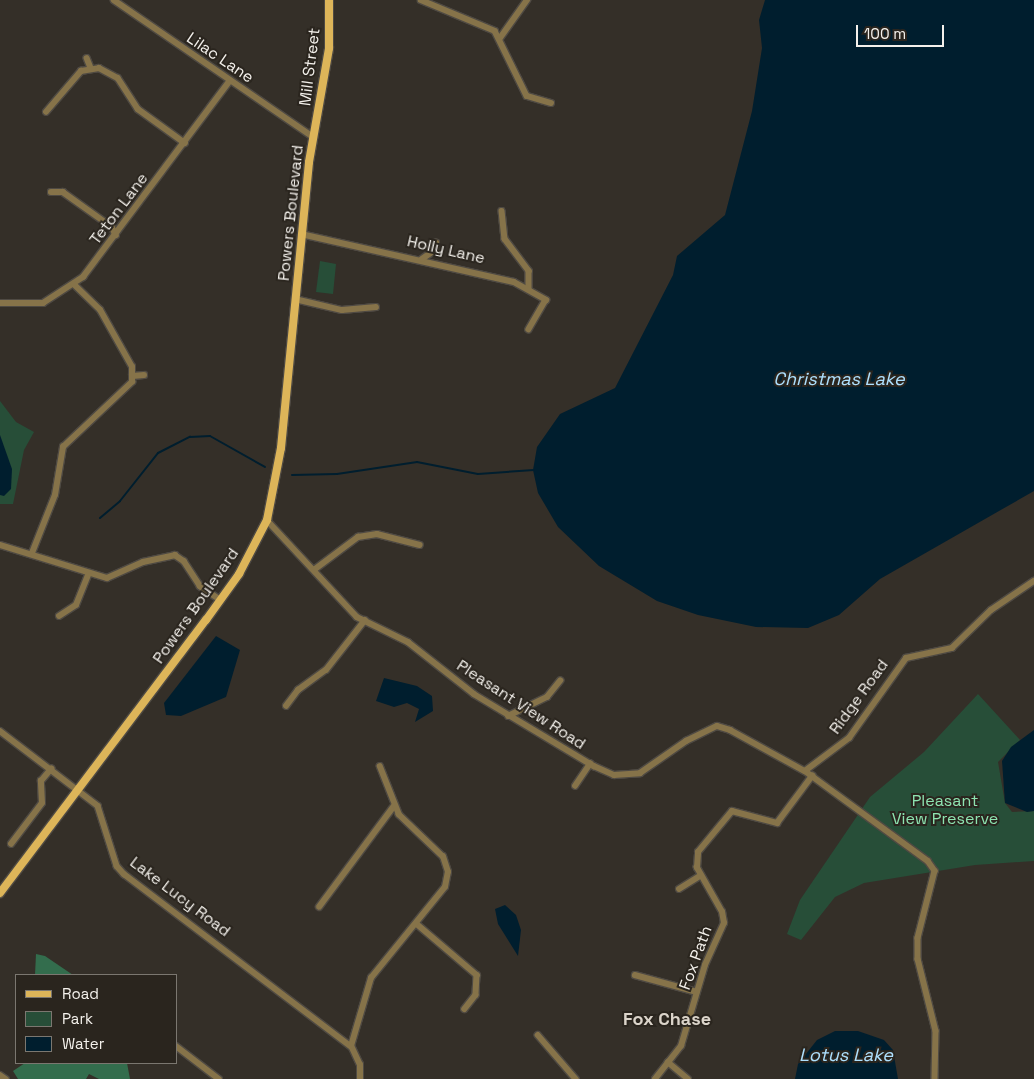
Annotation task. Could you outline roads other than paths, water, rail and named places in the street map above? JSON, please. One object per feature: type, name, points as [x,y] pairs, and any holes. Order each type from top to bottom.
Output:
[{"type":"main road","name":"Mill Street","points":[[313,137],[329,48],[329,0]]},
{"type":"main road","name":"Powers Boulevard","points":[[0,893],[221,600],[267,520],[281,448],[301,234],[313,137]]},
{"type":"street","name":"Lilac Lane","points":[[114,0],[229,82],[313,137]]},
{"type":"street","points":[[422,0],[479,22],[500,38],[527,96],[551,103]]},
{"type":"street","points":[[500,38],[527,0]]},
{"type":"street","points":[[87,58],[91,68]]},
{"type":"street","points":[[46,112],[81,72],[91,68],[118,78],[138,109],[185,143]]},
{"type":"street","name":"Teton Lane","points":[[0,303],[43,302],[74,285],[116,236],[229,82]]},
{"type":"street","points":[[51,192],[63,192],[112,227],[116,236]]},
{"type":"street","points":[[502,212],[505,239],[529,271],[529,289]]},
{"type":"street","name":"Holly Lane","points":[[301,234],[501,277],[529,289],[546,300],[529,329]]},
{"type":"street","points":[[422,259],[435,250],[436,243]]},
{"type":"street","points":[[32,553],[55,495],[63,447],[124,391],[132,376],[132,367],[100,310],[74,285]]},
{"type":"street","points":[[295,298],[342,310],[376,307]]},
{"type":"street","points":[[132,376],[144,375]]},
{"type":"street","name":"Pleasant View Road","points":[[267,520],[314,570],[343,605],[365,620],[408,642],[508,716],[590,764],[614,775],[640,773],[686,741],[717,726],[747,736],[805,771],[928,861],[935,871],[918,938],[918,959],[936,1031],[935,1079]]},
{"type":"street","points":[[314,570],[358,537],[377,534],[420,545]]},
{"type":"street","points":[[0,545],[32,553],[88,575],[107,578],[143,562],[175,555],[184,560],[200,586],[221,600]]},
{"type":"street","points":[[59,616],[76,606],[88,575]]},
{"type":"street","name":"Ridge Road","points":[[805,771],[849,738],[906,658],[952,648],[992,610],[1034,581]]},
{"type":"street","points":[[286,706],[298,690],[331,664],[365,620]]},
{"type":"street","points":[[508,716],[547,697],[560,681]]},
{"type":"street","name":"Lake Lucy Road","points":[[0,731],[98,806],[117,866],[124,874],[351,1046]]},
{"type":"street","points":[[575,786],[590,764]]},
{"type":"street","points":[[360,1079],[360,1065],[351,1046],[371,978],[417,924],[445,887],[448,872],[443,857],[398,816],[380,767]]},
{"type":"street","points":[[11,844],[42,803],[41,781],[51,769]]},
{"type":"street","name":"Fox Path","points":[[655,1079],[668,1062],[692,1020],[697,992],[724,923],[722,912],[700,876],[698,852],[726,815],[740,812],[777,823],[812,776]]},
{"type":"street","points":[[319,907],[394,806]]},
{"type":"street","points":[[679,889],[700,876]]},
{"type":"street","points":[[417,924],[477,975],[476,995],[465,1009]]},
{"type":"street","points":[[635,975],[697,992]]},
{"type":"street","points":[[538,1035],[576,1079]]},
{"type":"street","points":[[178,1048],[219,1079]]},
{"type":"street","points":[[668,1062],[688,1079]]},
{"type":"street","points":[[0,1075],[6,1079]]},
{"type":"water","name":"Christmas Lake","points":[[765,0],[1034,0],[1034,491],[880,579],[839,615],[808,628],[756,627],[698,615],[657,601],[599,566],[558,527],[538,493],[533,470],[537,447],[560,414],[615,388],[673,275],[677,256],[725,215],[752,111],[762,48],[759,20]]},
{"type":"water","points":[[0,435],[12,469],[11,489],[4,496],[0,495]]},
{"type":"water","points":[[216,636],[240,650],[226,697],[181,716],[166,715],[164,703]]},
{"type":"water","points":[[384,678],[417,686],[432,696],[433,711],[415,722],[419,709],[407,703],[394,707],[376,701]]},
{"type":"water","points":[[1034,730],[1034,811],[1027,812],[1005,803],[1002,761],[1011,747]]},
{"type":"water","points":[[505,905],[516,915],[521,930],[518,956],[498,924],[495,909]]},
{"type":"water","name":"Lotus Lake","points":[[835,1031],[858,1031],[884,1040],[893,1050],[898,1079],[795,1079],[798,1064],[817,1040]]},
{"type":"waterway","points":[[100,518],[120,501],[158,453],[190,437],[210,436],[265,467]]},
{"type":"waterway","points":[[292,475],[337,474],[417,462],[478,474],[534,470]]},
{"type":"district","name":"Fox Chase","points":[[667,1019]]},
{"type":"park label","name":"Pleasant View Preserve","points":[[945,810]]}]
